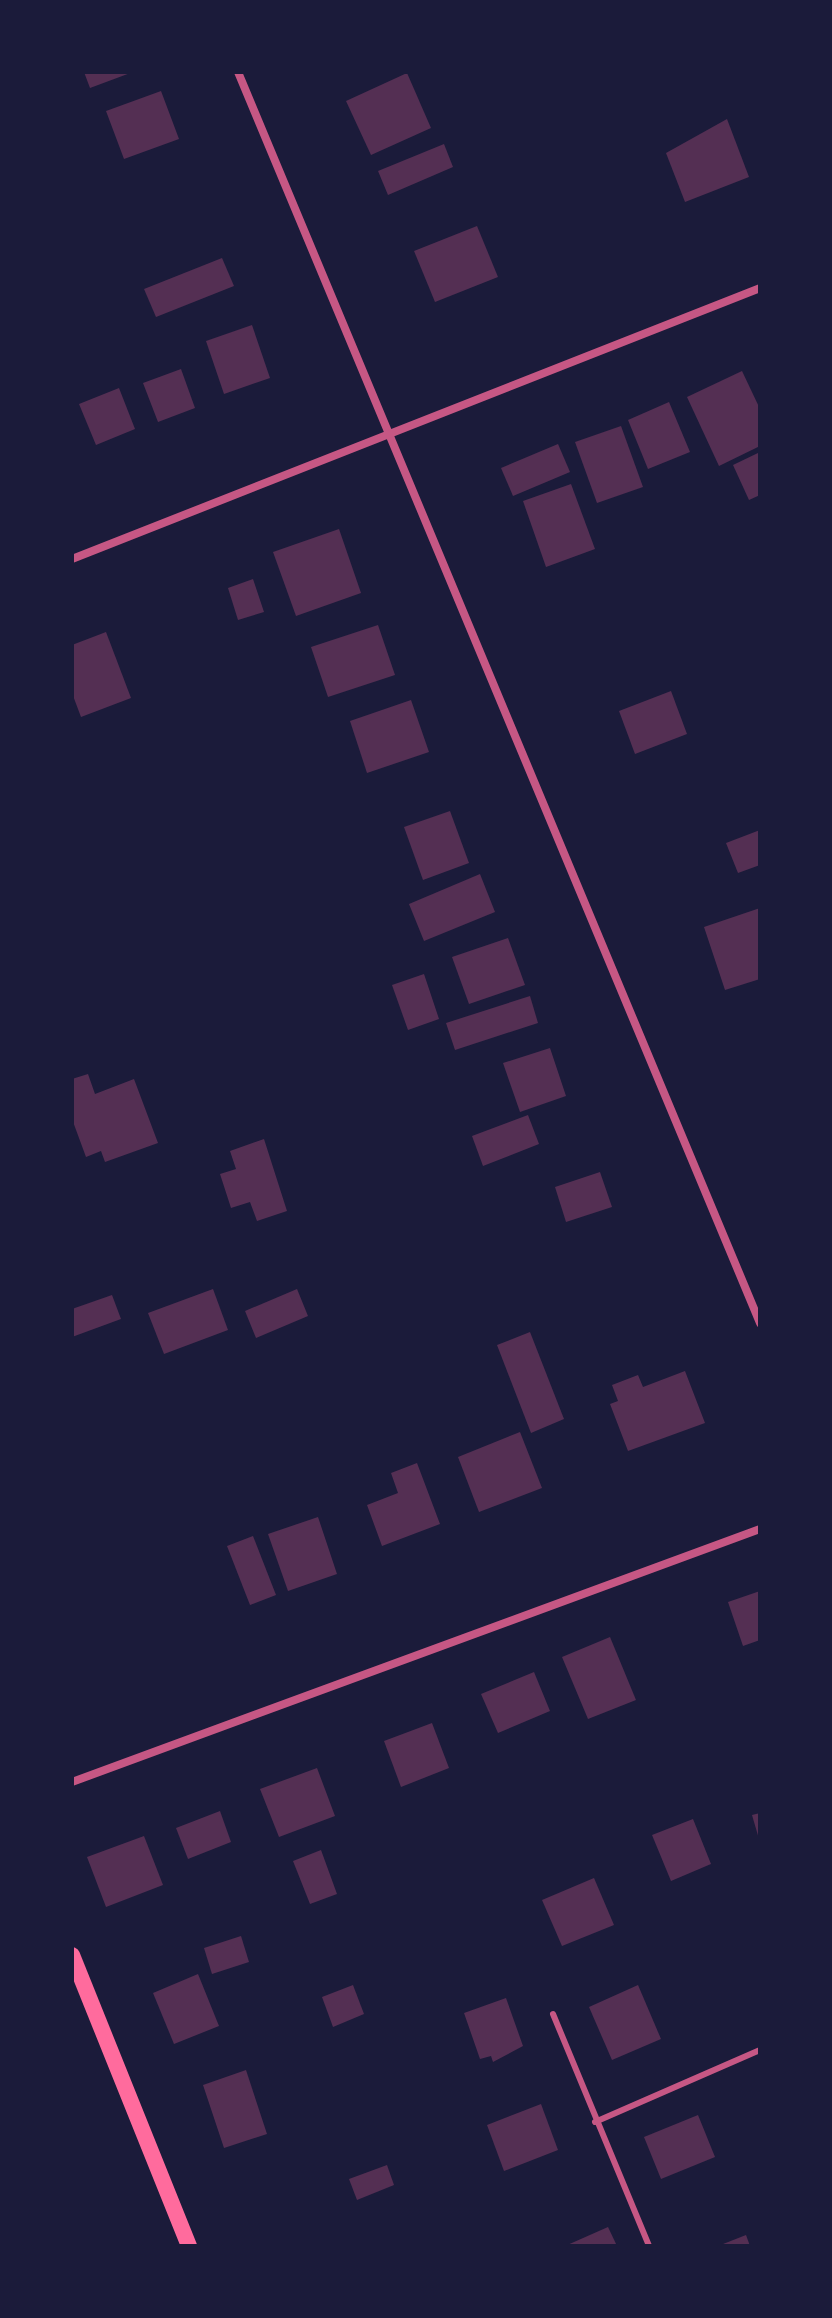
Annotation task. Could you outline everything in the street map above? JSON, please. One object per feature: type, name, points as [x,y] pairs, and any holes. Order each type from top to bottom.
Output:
[{"type":"main road","points":[[72,1955],[189,2246]]},
{"type":"street","points":[[238,72],[387,436],[760,1323]]},
{"type":"street","points":[[72,559],[760,288]]},
{"type":"street","points":[[72,1782],[760,1529]]},
{"type":"lane","points":[[553,2014],[595,2122],[649,2246]]},
{"type":"lane","points":[[595,2122],[760,2050]]},
{"type":"building","points":[[84,72],[133,72],[90,88]]},
{"type":"building","points":[[407,73],[431,128],[371,155],[346,101]]},
{"type":"building","points":[[161,91],[179,139],[124,159],[106,111]]},
{"type":"building","points":[[727,119],[749,177],[685,202],[666,153]]},
{"type":"building","points":[[444,144],[453,167],[388,195],[378,171]]},
{"type":"building","points":[[477,226],[498,277],[435,302],[414,251]]},
{"type":"building","points":[[222,258],[234,286],[156,317],[144,289]]},
{"type":"building","points":[[252,325],[270,378],[224,394],[206,341]]},
{"type":"building","points":[[181,369],[195,408],[158,422],[143,383]]},
{"type":"building","points":[[742,371],[760,409],[760,446],[719,466],[687,397]]},
{"type":"building","points":[[119,388],[135,429],[96,445],[79,404]]},
{"type":"building","points":[[669,402],[690,452],[648,469],[628,420]]},
{"type":"building","points":[[621,426],[643,487],[597,503],[575,442]]},
{"type":"building","points":[[558,444],[570,472],[513,496],[501,468]]},
{"type":"building","points":[[760,452],[760,495],[749,500],[733,465]]},
{"type":"building","points":[[571,484],[595,549],[546,567],[523,501]]},
{"type":"building","points":[[339,529],[361,593],[296,616],[273,552]]},
{"type":"building","points":[[253,579],[264,612],[238,620],[228,588]]},
{"type":"building","points":[[378,625],[395,675],[328,697],[311,647]]},
{"type":"building","points":[[106,632],[131,698],[81,717],[72,693],[72,645]]},
{"type":"building","points":[[671,691],[687,734],[635,754],[619,711]]},
{"type":"building","points":[[411,700],[429,752],[367,773],[350,721]]},
{"type":"building","points":[[450,811],[469,863],[423,880],[404,827]]},
{"type":"building","points":[[760,830],[760,865],[738,873],[726,843]]},
{"type":"building","points":[[480,874],[495,912],[424,941],[409,904]]},
{"type":"building","points":[[760,908],[760,979],[725,990],[704,927]]},
{"type":"building","points":[[508,938],[525,985],[469,1004],[452,957]]},
{"type":"building","points":[[424,974],[439,1019],[408,1030],[392,985]]},
{"type":"building","points":[[530,996],[538,1023],[455,1050],[446,1023]]},
{"type":"building","points":[[550,1048],[566,1096],[520,1112],[503,1063]]},
{"type":"building","points":[[88,1074],[95,1094],[134,1079],[158,1143],[105,1162],[101,1151],[86,1157],[72,1119],[72,1079]]},
{"type":"building","points":[[528,1115],[539,1144],[483,1166],[472,1136]]},
{"type":"building","points":[[264,1139],[287,1211],[257,1221],[250,1202],[231,1208],[220,1174],[236,1169],[230,1151]]},
{"type":"building","points":[[600,1172],[612,1207],[566,1222],[555,1187]]},
{"type":"building","points":[[213,1289],[228,1330],[164,1354],[148,1313]]},
{"type":"building","points":[[297,1289],[308,1316],[256,1338],[245,1311]]},
{"type":"building","points":[[112,1295],[121,1319],[72,1337],[72,1309]]},
{"type":"building","points":[[530,1332],[564,1419],[531,1433],[497,1345]]},
{"type":"building","points":[[685,1371],[705,1423],[628,1451],[610,1404],[618,1401],[612,1385],[638,1375],[643,1387]]},
{"type":"building","points":[[520,1432],[542,1488],[479,1512],[458,1457]]},
{"type":"building","points":[[417,1463],[440,1524],[382,1546],[367,1505],[398,1493],[391,1473]]},
{"type":"building","points":[[318,1517],[337,1574],[288,1591],[268,1534]]},
{"type":"building","points":[[253,1536],[276,1595],[250,1605],[227,1546]]},
{"type":"building","points":[[760,1591],[760,1640],[743,1646],[728,1602]]},
{"type":"building","points":[[610,1637],[636,1700],[588,1719],[562,1657]]},
{"type":"building","points":[[534,1672],[550,1711],[498,1733],[481,1694]]},
{"type":"building","points":[[432,1723],[449,1768],[401,1787],[384,1741]]},
{"type":"building","points":[[317,1768],[335,1816],[279,1837],[260,1789]]},
{"type":"building","points":[[220,1811],[231,1842],[188,1859],[176,1828]]},
{"type":"building","points":[[760,1813],[760,1839],[759,1839],[752,1815]]},
{"type":"building","points":[[693,1819],[711,1864],[671,1881],[652,1835]]},
{"type":"building","points":[[144,1836],[163,1885],[106,1907],[87,1857]]},
{"type":"building","points":[[321,1850],[337,1894],[310,1904],[293,1861]]},
{"type":"building","points":[[594,1878],[614,1925],[562,1946],[542,1900]]},
{"type":"building","points":[[241,1936],[249,1962],[212,1974],[204,1948]]},
{"type":"building","points":[[198,1974],[219,2026],[174,2044],[153,1993]]},
{"type":"building","points":[[353,1985],[364,2014],[333,2027],[322,1997]]},
{"type":"building","points":[[638,1985],[661,2039],[612,2060],[589,2007]]},
{"type":"building","points":[[506,1998],[523,2046],[493,2062],[491,2056],[480,2059],[464,2013]]},
{"type":"building","points":[[246,2070],[267,2134],[224,2148],[203,2085]]},
{"type":"building","points":[[541,2104],[558,2150],[504,2171],[487,2125]]},
{"type":"building","points":[[698,2115],[715,2157],[661,2179],[644,2137]]},
{"type":"building","points":[[387,2165],[394,2185],[357,2200],[349,2179]]},
{"type":"building","points":[[608,2227],[617,2246],[565,2246]]},
{"type":"building","points":[[746,2235],[750,2246],[718,2246]]}]
